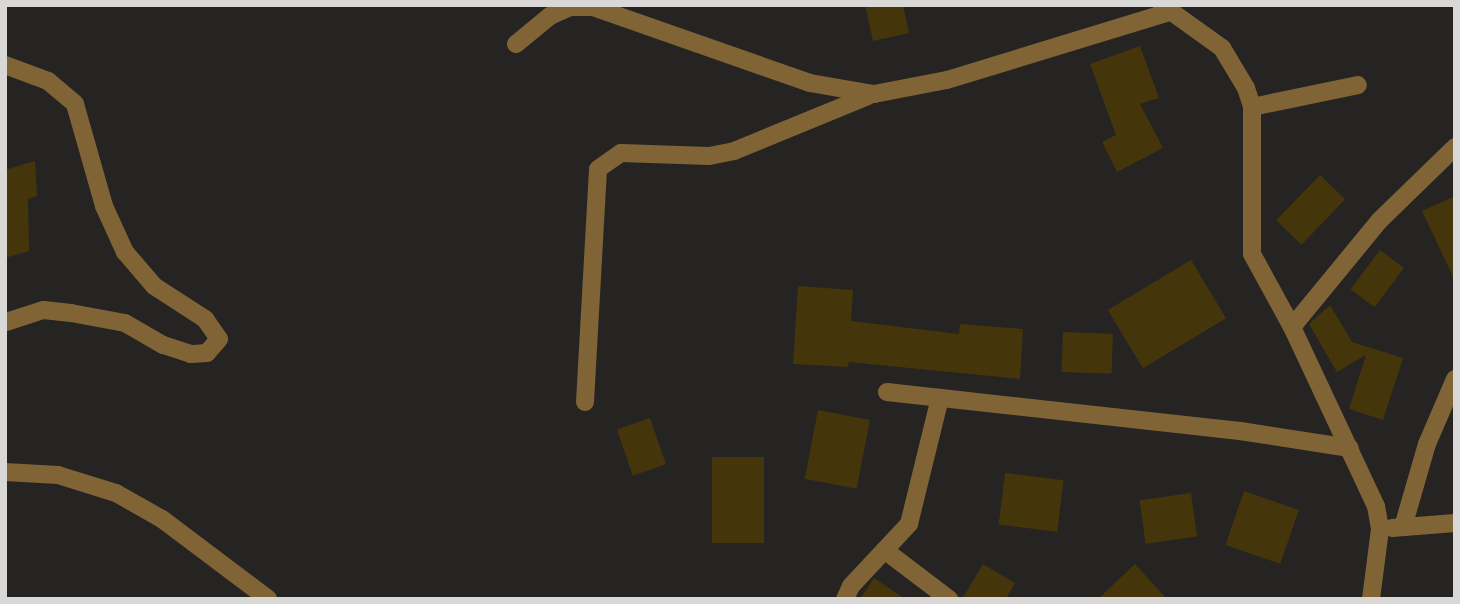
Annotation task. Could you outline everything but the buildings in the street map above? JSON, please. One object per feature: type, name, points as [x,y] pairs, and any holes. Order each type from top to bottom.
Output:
[{"type":"street","points":[[516,44],[550,16],[570,7],[593,7],[810,83],[874,94]]},
{"type":"street","points":[[585,402],[598,169],[621,153],[709,156],[734,151],[874,94],[947,80],[1166,9],[1232,58],[1252,107],[1252,254],[1292,327],[1376,506],[1380,529],[1371,599]]},
{"type":"street","points":[[5,65],[48,81],[75,104],[104,206],[125,252],[154,286],[205,318],[219,339],[207,352],[191,354],[163,345],[125,323],[71,313],[43,310],[5,322]]},
{"type":"street","points":[[1252,107],[1358,85]]},
{"type":"street","points":[[1292,327],[1379,221],[1455,147]]},
{"type":"street","points":[[1403,527],[1427,444],[1455,379]]},
{"type":"street","points":[[887,392],[1240,431],[1350,448]]},
{"type":"street","points":[[845,599],[851,586],[887,552],[909,524],[940,398]]},
{"type":"street","points":[[5,472],[58,475],[116,494],[162,519],[268,599]]},
{"type":"street","points":[[1380,529],[1455,523]]},
{"type":"street","points":[[887,552],[949,599]]}]
